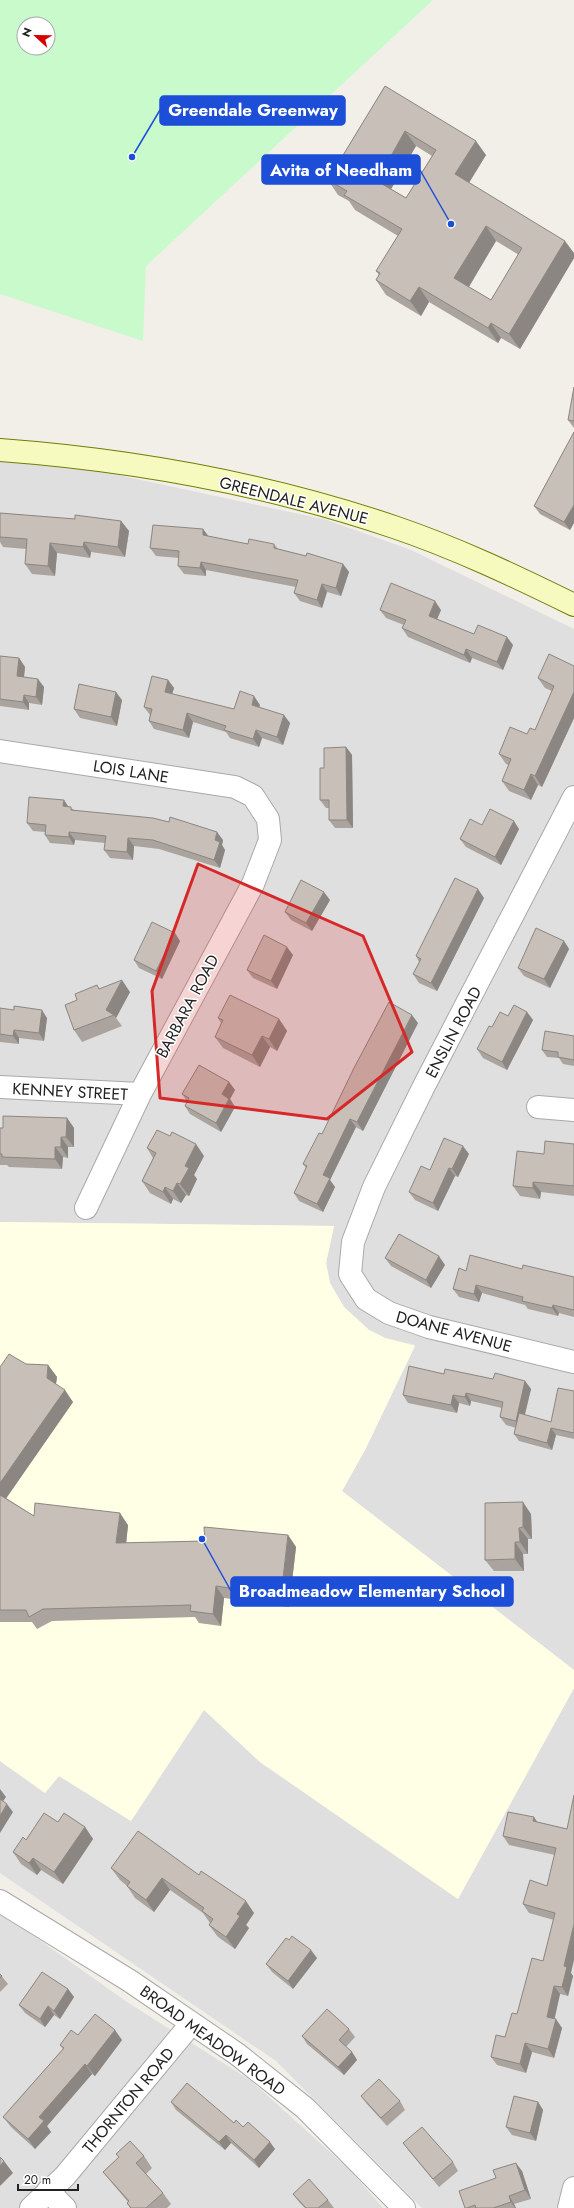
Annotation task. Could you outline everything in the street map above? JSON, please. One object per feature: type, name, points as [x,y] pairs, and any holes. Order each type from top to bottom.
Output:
[{"type":"main road","name":"GREENDALE AVENUE","points":[[0,450],[142,466],[240,485],[290,497],[365,518],[425,539],[460,552],[572,600]]},
{"type":"street","name":"LOIS LANE","points":[[0,751],[235,787],[253,796],[257,802]]},
{"type":"street","name":"ENSLIN ROAD","points":[[350,1274],[352,1242],[374,1188],[424,1086],[574,797]]},
{"type":"street","name":"BARBARA ROAD","points":[[86,1208],[140,1094],[253,884],[270,840],[268,819],[257,802]]},
{"type":"street","name":"KENNEY STREET","points":[[0,1087],[140,1094]]},
{"type":"street","points":[[538,1107],[574,1110]]},
{"type":"street","name":"DOANE AVENUE","points":[[350,1274],[366,1299],[389,1313],[429,1327],[574,1362]]},
{"type":"street","name":"BROAD MEADOW ROAD","points":[[0,1901],[130,1981],[237,2054],[305,2108],[404,2208]]},
{"type":"street","name":"THORNTON ROAD","points":[[31,2208],[65,2176],[191,2024]]},
{"type":"street","points":[[569,2208],[574,2188]]},
{"type":"street","points":[[48,2191],[65,2208]]},
{"type":"highlighted area","points":[[198,864],[363,936],[412,1052],[327,1119],[160,1098],[152,991]]},
{"type":"shaded area","points":[[0,460],[104,472],[327,520],[411,550],[574,629],[574,1670],[342,1491],[365,1450],[415,1345],[385,1338],[369,1330],[344,1307],[330,1283],[326,1263],[334,1226],[0,1222]]},
{"type":"shaded area","points":[[0,1222],[334,1226],[326,1263],[330,1283],[344,1307],[369,1330],[385,1338],[415,1346],[365,1450],[342,1491],[574,1670],[574,1688],[458,1899],[260,1762],[204,1710],[131,1821],[59,1776],[45,1793],[0,1761]]},
{"type":"shaded area","points":[[574,1688],[574,2208],[422,2208],[276,2061],[0,1873],[0,1761],[45,1793],[59,1776],[131,1821],[204,1710],[260,1762],[458,1899]]},
{"type":"shaded area","points":[[0,1912],[127,2002],[250,2080],[350,2170],[383,2208],[0,2208]]},
{"type":"green space","points":[[0,0],[433,0],[146,266],[143,341],[0,294]]},
{"type":"building","points":[[385,86],[476,141],[455,174],[565,241],[509,334],[491,323],[488,328],[419,287],[410,301],[376,280],[380,273],[376,271],[402,229],[344,195],[347,191],[328,180]],"holes":[[[405,131],[436,150],[406,198],[377,181]],[[486,226],[522,248],[491,300],[454,278]]]},
{"type":"building","points":[[574,387],[574,421],[568,420]]},
{"type":"building","points":[[574,432],[574,505],[564,522],[534,506]]},
{"type":"building","points":[[0,513],[75,519],[75,515],[121,521],[118,547],[84,542],[83,547],[50,543],[48,566],[25,564],[27,539],[0,537]]},
{"type":"building","points":[[153,525],[203,529],[203,535],[248,544],[249,539],[274,544],[274,548],[306,556],[307,553],[343,564],[336,588],[322,584],[317,600],[294,593],[298,580],[201,562],[200,568],[178,566],[179,551],[150,548]]},
{"type":"building","points":[[391,583],[435,601],[429,616],[474,634],[478,625],[507,637],[497,662],[466,649],[464,655],[402,628],[406,620],[380,610]]},
{"type":"building","points":[[549,654],[574,666],[574,692],[535,776],[531,774],[524,790],[502,781],[511,759],[499,754],[510,727],[527,734],[530,728],[535,730],[554,686],[538,678]]},
{"type":"building","points":[[0,656],[19,658],[17,676],[38,679],[36,697],[24,695],[23,702],[0,699]]},
{"type":"building","points":[[152,676],[168,680],[165,692],[234,709],[240,691],[254,696],[252,705],[284,715],[277,737],[256,730],[253,739],[224,730],[226,726],[187,713],[183,730],[149,721],[152,709],[144,707]]},
{"type":"building","points":[[79,684],[116,692],[111,717],[74,709]]},
{"type":"building","points":[[346,747],[347,820],[329,820],[329,800],[320,800],[320,768],[324,768],[324,748]]},
{"type":"building","points":[[29,797],[64,800],[63,806],[71,807],[71,810],[153,818],[169,822],[170,817],[217,832],[215,840],[220,842],[214,860],[153,840],[128,838],[127,852],[104,850],[106,836],[69,832],[69,837],[45,835],[46,825],[27,823]]},
{"type":"building","points":[[490,809],[514,821],[495,857],[460,839],[470,819],[482,825]]},
{"type":"building","points":[[455,878],[478,889],[431,983],[413,974],[421,959],[416,956]]},
{"type":"building","points":[[301,880],[324,892],[306,923],[285,912]]},
{"type":"building","points":[[152,922],[175,933],[156,971],[134,960]]},
{"type":"building","points":[[536,928],[564,941],[544,979],[518,968]]},
{"type":"building","points":[[264,935],[287,947],[271,981],[247,970]]},
{"type":"building","points":[[122,980],[106,1010],[114,1015],[74,1030],[65,1005],[77,1000],[75,994],[97,985],[99,989]]},
{"type":"building","points":[[230,995],[279,1019],[269,1039],[262,1036],[252,1055],[215,1037],[223,1020],[218,1018]]},
{"type":"building","points":[[389,1002],[412,1015],[357,1122],[350,1119],[323,1175],[330,1178],[317,1204],[294,1193],[307,1166],[303,1164],[319,1133],[322,1134],[354,1068]]},
{"type":"building","points":[[514,1005],[527,1012],[502,1062],[477,1049],[489,1026],[492,1027],[500,1012],[508,1016]]},
{"type":"building","points":[[14,1006],[42,1010],[39,1033],[14,1030],[13,1036],[0,1034],[0,1008],[14,1010]]},
{"type":"building","points":[[545,1031],[574,1036],[574,1060],[558,1057],[558,1052],[542,1050]]},
{"type":"building","points":[[199,1065],[229,1082],[222,1094],[229,1099],[216,1123],[185,1106],[189,1098],[182,1094]]},
{"type":"building","points":[[3,1116],[67,1118],[66,1137],[61,1137],[61,1147],[55,1147],[55,1159],[2,1157],[2,1154],[0,1154],[0,1128],[3,1128]]},
{"type":"building","points":[[157,1130],[170,1136],[172,1132],[196,1144],[185,1166],[189,1168],[180,1184],[177,1183],[173,1191],[165,1187],[163,1192],[142,1181],[156,1153],[147,1148]]},
{"type":"building","points":[[444,1138],[463,1146],[452,1169],[449,1168],[433,1203],[409,1192],[421,1166],[430,1170]]},
{"type":"building","points":[[545,1141],[574,1144],[574,1186],[533,1182],[533,1188],[513,1186],[517,1151],[544,1154]]},
{"type":"building","points":[[399,1234],[439,1256],[426,1280],[385,1258]]},
{"type":"building","points":[[470,1255],[522,1269],[523,1265],[574,1277],[574,1310],[553,1305],[552,1308],[522,1301],[523,1297],[476,1285],[474,1294],[453,1289],[459,1268],[466,1271]]},
{"type":"building","points":[[9,1354],[26,1364],[48,1365],[47,1378],[65,1390],[0,1483],[0,1367]]},
{"type":"building","points":[[409,1366],[444,1374],[445,1369],[493,1379],[495,1373],[525,1381],[516,1421],[500,1417],[503,1402],[466,1393],[465,1397],[453,1395],[451,1405],[403,1395]]},
{"type":"building","points":[[558,1388],[574,1391],[574,1433],[551,1428],[547,1443],[514,1434],[519,1413],[551,1422]]},
{"type":"building","points":[[0,1495],[34,1516],[35,1503],[120,1513],[116,1543],[205,1541],[204,1527],[288,1535],[281,1596],[216,1586],[213,1614],[190,1611],[191,1605],[43,1609],[29,1617],[26,1610],[0,1610]]},
{"type":"building","points":[[523,1502],[523,1527],[519,1528],[520,1542],[515,1542],[515,1559],[485,1560],[485,1503]]},
{"type":"building","points":[[574,1795],[574,1924],[564,1966],[567,1967],[562,1987],[554,1986],[547,2017],[556,2019],[548,2049],[525,2043],[520,2064],[491,2057],[496,2035],[505,2037],[512,2013],[517,2014],[532,1958],[543,1961],[555,1913],[523,1904],[530,1880],[547,1886],[556,1848],[503,1836],[508,1812],[534,1817],[533,1821],[567,1829]]},
{"type":"building","points":[[0,1799],[7,1804],[0,1816]]},
{"type":"building","points":[[44,1813],[58,1822],[64,1813],[85,1827],[54,1872],[33,1858],[29,1863],[13,1852],[23,1837],[26,1840]]},
{"type":"building","points":[[138,1831],[199,1875],[201,1871],[246,1901],[237,1914],[240,1916],[226,1937],[209,1925],[213,1919],[202,1911],[204,1908],[162,1878],[146,1900],[127,1886],[130,1882],[111,1868]]},
{"type":"building","points":[[292,1936],[311,1950],[288,1981],[266,1964],[286,1938],[289,1940]]},
{"type":"building","points":[[42,1972],[68,1989],[54,2011],[48,2006],[40,2019],[19,2005]]},
{"type":"building","points":[[327,2009],[349,2029],[339,2040],[352,2052],[338,2067],[302,2036]]},
{"type":"building","points":[[95,2014],[115,2030],[87,2066],[85,2064],[39,2117],[44,2121],[28,2139],[3,2117],[64,2048],[60,2045],[71,2030],[78,2035]]},
{"type":"building","points":[[379,2079],[400,2101],[381,2118],[361,2096]]},
{"type":"building","points":[[187,2083],[234,2123],[236,2120],[243,2127],[248,2122],[270,2142],[254,2160],[226,2135],[219,2142],[171,2102]]},
{"type":"building","points":[[514,2096],[538,2102],[530,2133],[506,2127]]},
{"type":"building","points":[[422,2127],[453,2162],[433,2179],[403,2143]]},
{"type":"building","points":[[130,2141],[144,2156],[136,2163],[163,2193],[146,2208],[131,2208],[127,2203],[129,2201],[103,2172],[119,2157],[116,2154]]},
{"type":"building","points":[[0,2157],[4,2161],[0,2166]]},
{"type":"building","points":[[516,2163],[525,2190],[509,2196],[511,2202],[493,2208],[476,2208],[475,2205],[465,2208],[459,2191],[496,2178],[493,2170]]},
{"type":"building","points":[[309,2179],[328,2200],[318,2208],[306,2208],[293,2194]]},
{"type":"place","name":"Greendale Greenway","points":[[132,157]]},
{"type":"place","name":"Avita of Needham","points":[[451,224]]},
{"type":"place","name":"Broadmeadow Elementary School","points":[[202,1539]]}]
